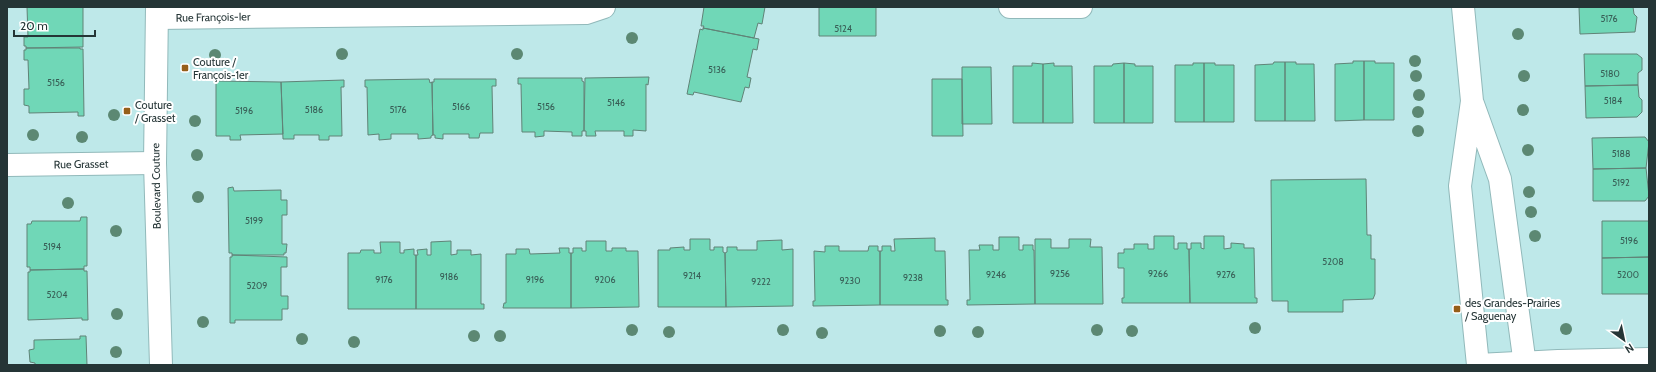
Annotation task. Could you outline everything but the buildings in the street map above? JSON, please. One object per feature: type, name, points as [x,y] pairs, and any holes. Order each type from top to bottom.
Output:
[{"type":"street","name":"Rue François-Ier","points":[[157,12],[586,13],[604,7]]},
{"type":"street","points":[[1010,7],[1081,7]]},
{"type":"street","points":[[1463,7],[1472,101],[1460,186],[1478,365],[1649,359]]},
{"type":"street","name":"Boulevard Couture","points":[[157,12],[155,162],[160,365]]},
{"type":"street","points":[[1472,101],[1500,179],[1524,364]]},
{"type":"street","name":"Rue Grasset","points":[[7,165],[155,162]]},
{"type":"place","name":"Couture / François-1er","points":[[185,68]]},
{"type":"place","name":"Couture / Grasset","points":[[127,111]]},
{"type":"place","name":"des Grandes-Prairies / Saguenay","points":[[1457,309]]}]
